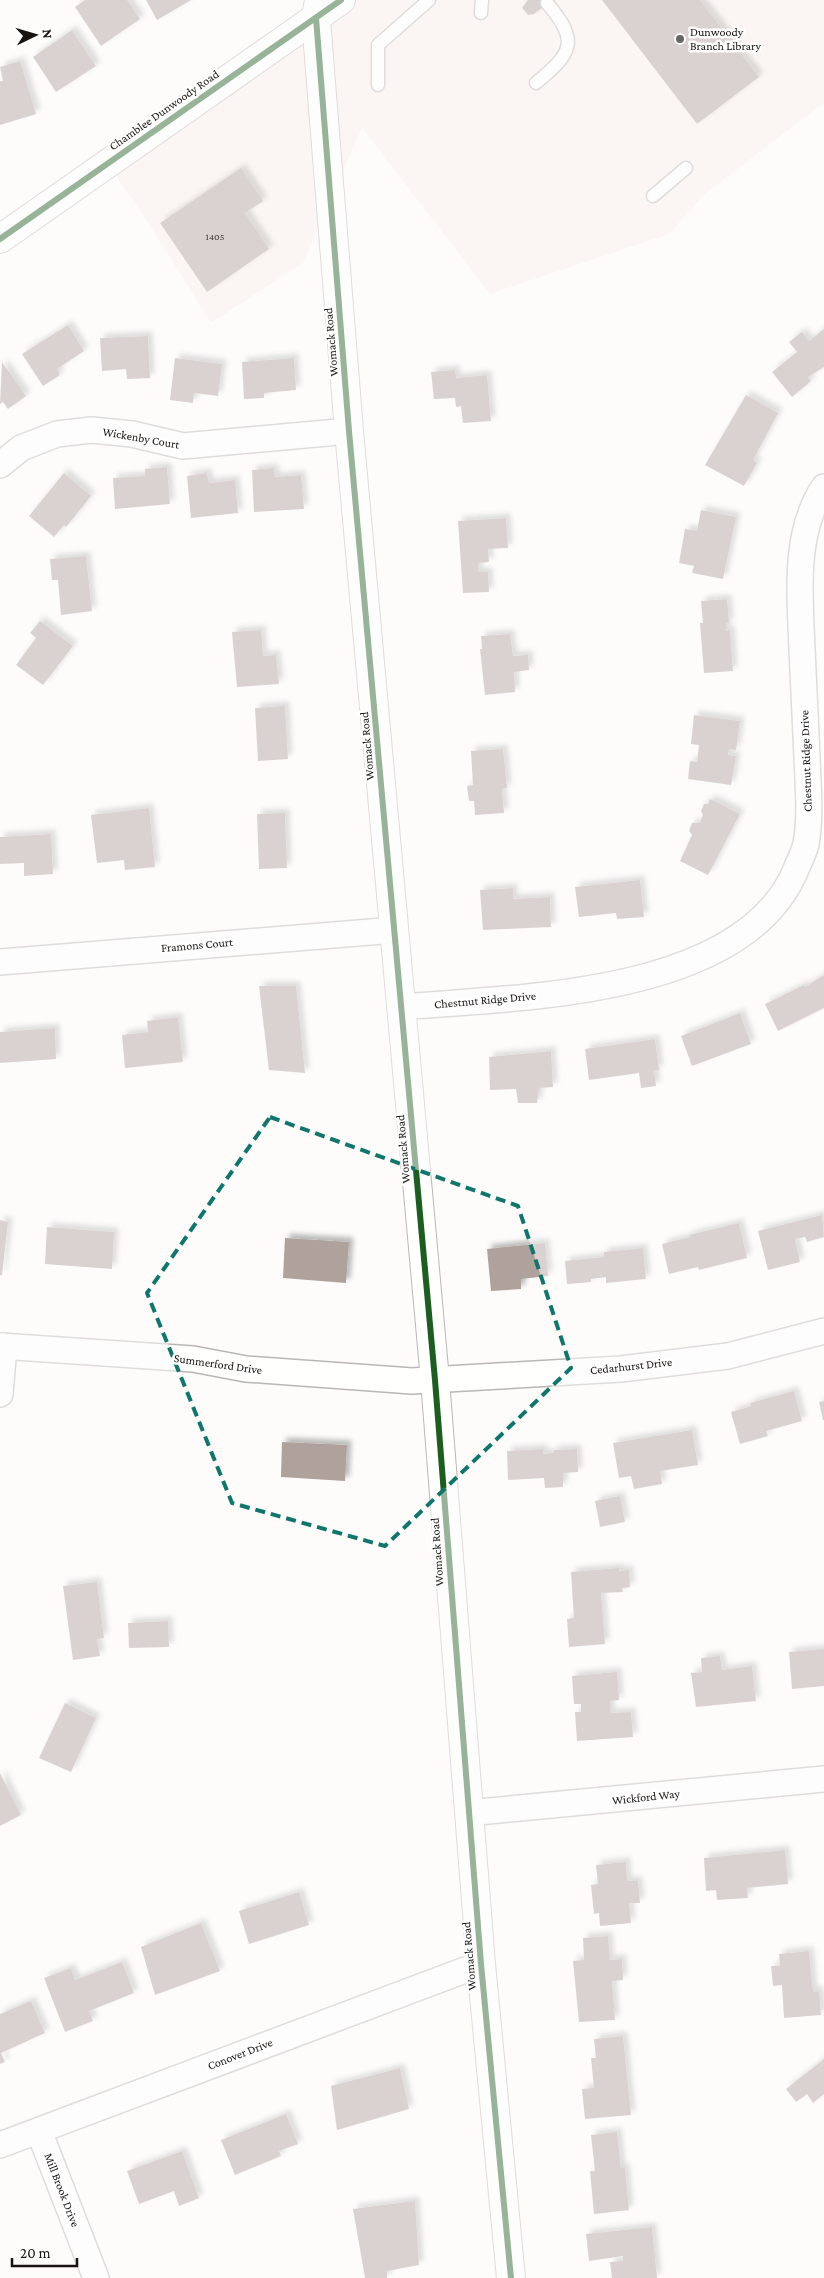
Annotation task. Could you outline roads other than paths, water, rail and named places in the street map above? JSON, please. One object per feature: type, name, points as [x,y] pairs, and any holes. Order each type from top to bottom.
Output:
[{"type":"street","name":"Chamblee Dunwoody Road","points":[[0,239],[315,6],[341,0]]},
{"type":"street","name":"Womack Road","points":[[315,6],[350,431],[435,1380],[468,1814],[511,2278]]},
{"type":"street","name":"Wickenby Court","points":[[0,465],[22,448],[57,434],[92,430],[132,434],[183,446],[350,431]]},
{"type":"street","name":"Chestnut Ridge Drive","points":[[401,1008],[563,993],[653,976],[718,950],[759,924],[790,886],[806,845],[809,803],[800,594],[804,531],[824,487]]},
{"type":"street","name":"Framons Court","points":[[0,962],[394,930]]},
{"type":"street","name":"Cedarhurst Drive","points":[[435,1380],[621,1369],[728,1356],[824,1330]]},
{"type":"street","name":"Summerford Drive","points":[[2,1346],[193,1359],[246,1369],[306,1374],[412,1381],[435,1380]]},
{"type":"street","points":[[0,1394],[2,1346]]},
{"type":"street","name":"Wickford Way","points":[[468,1814],[824,1780]]},
{"type":"street","name":"Conover Drive","points":[[0,2145],[481,1964]]},
{"type":"street","name":"Mill Brook Drive","points":[[40,2131],[96,2278]]},
{"type":"lane","points":[[378,86],[378,45],[429,0]]},
{"type":"lane","points":[[536,83],[552,70],[566,54],[570,40],[564,22],[548,3]]},
{"type":"lane","points":[[653,196],[686,168]]},
{"type":"place","name":"Dunwoody Branch Library","points":[[680,39]]}]
